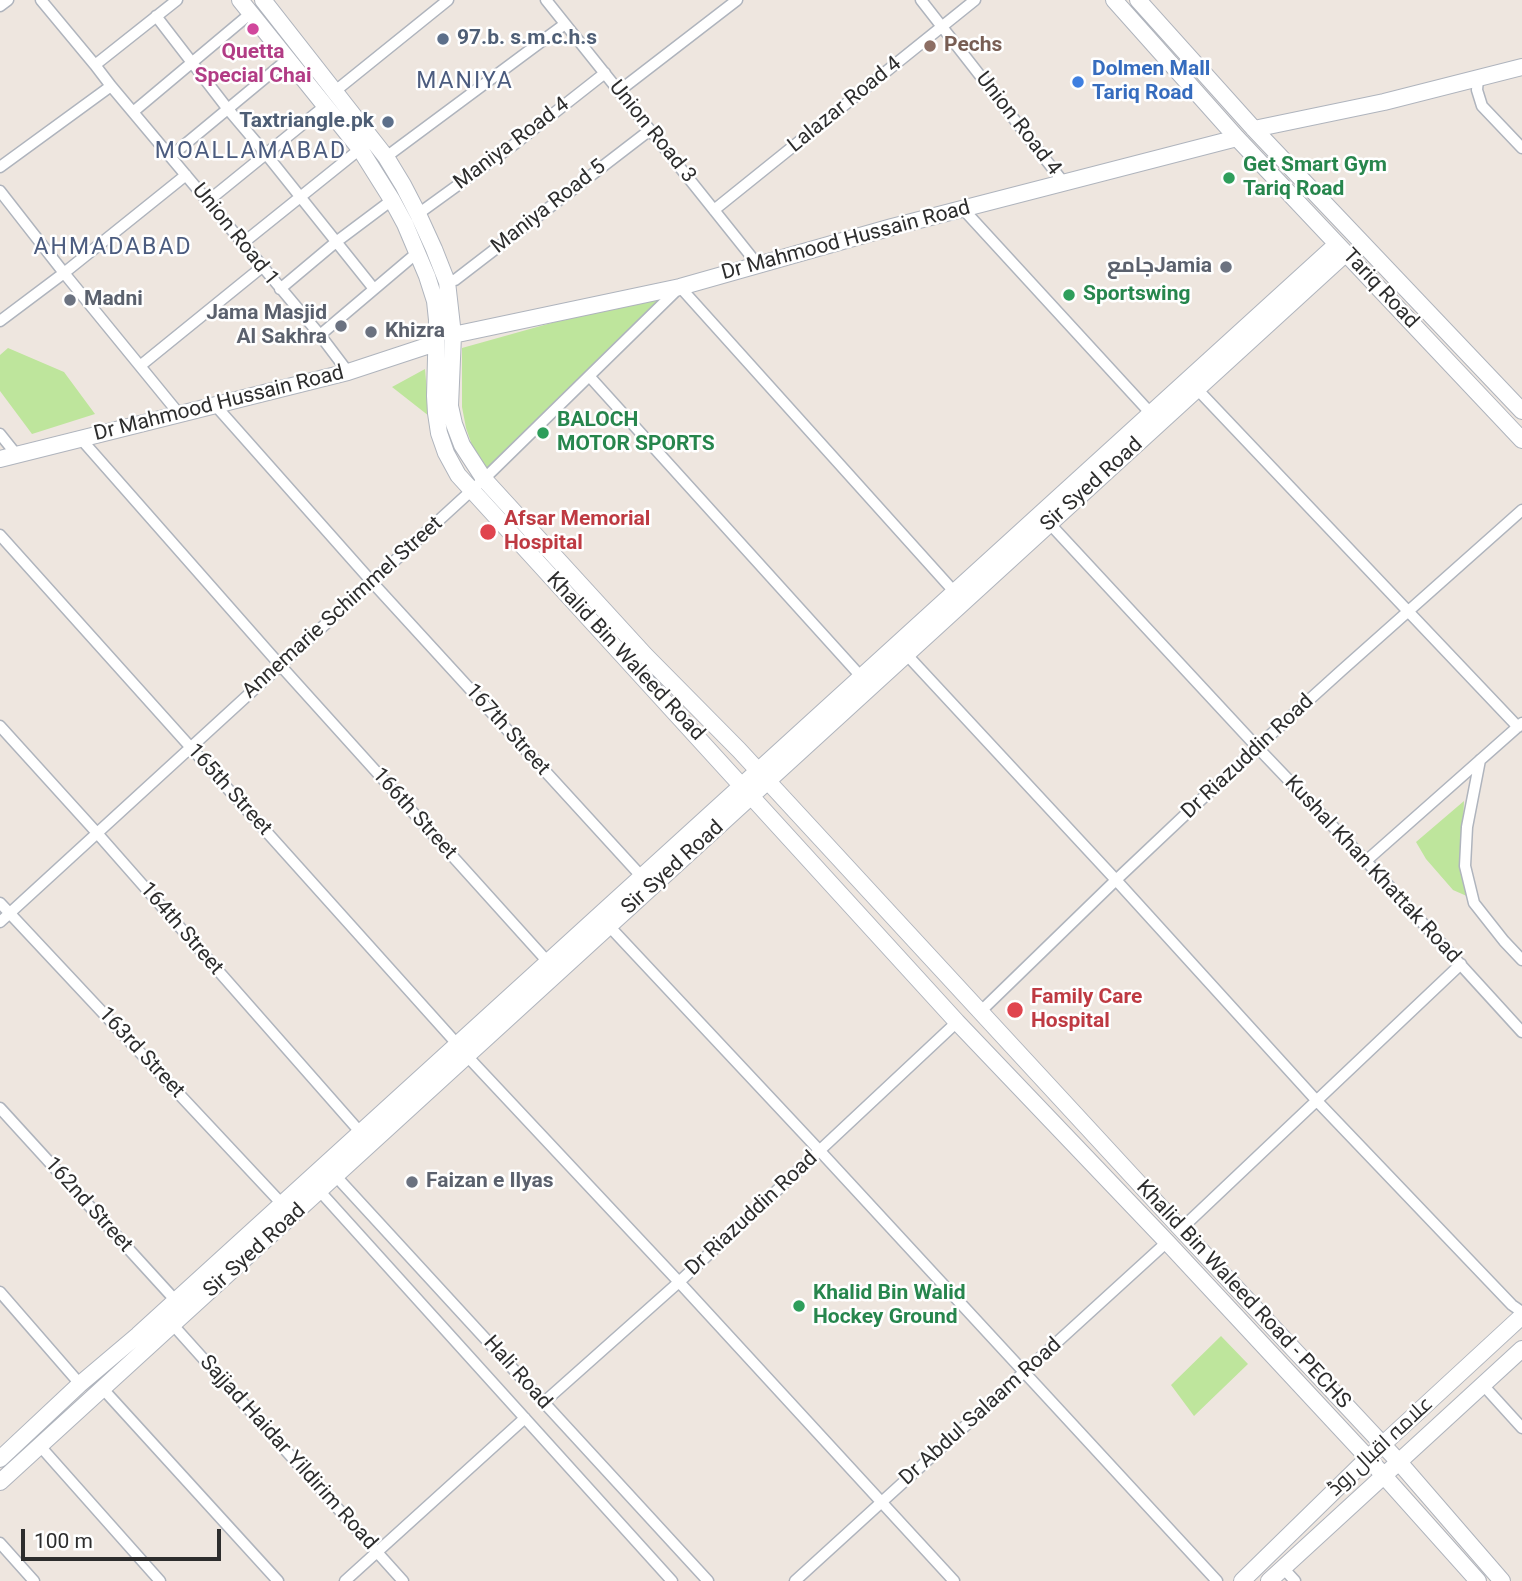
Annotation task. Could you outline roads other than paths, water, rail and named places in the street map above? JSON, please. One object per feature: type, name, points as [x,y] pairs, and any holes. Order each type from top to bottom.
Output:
[{"type":"main road","name":"Khalid Bin Waleed Road","points":[[240,0],[360,149],[392,200],[418,252],[435,301],[435,396],[439,433],[458,475],[957,1022]]},
{"type":"main road","name":"Khalid Bin Waleed Road","points":[[262,0],[386,157],[418,214],[447,282],[453,335],[450,407],[454,424],[462,445],[484,479],[645,655],[739,750],[981,1011]]},
{"type":"main road","name":"Tariq Road","points":[[1114,0],[1237,138],[1522,440]]},
{"type":"main road","name":"Tariq Road","points":[[1139,0],[1254,129],[1522,411]]},
{"type":"main road","points":[[1254,129],[1384,102],[1522,68]]},
{"type":"main road","name":"Dr Mahmood Hussain Road","points":[[453,335],[680,287],[963,209],[1237,138]]},
{"type":"main road","name":"Sir Syed Road","points":[[866,682],[906,655],[959,597],[1050,524],[1155,418],[1197,389],[1341,249]]},
{"type":"main road","name":"Sir Syed Road","points":[[491,1025],[548,962],[626,901],[768,781],[866,682],[1341,249]]},
{"type":"main road","name":"Dr Mahmood Hussain Road","points":[[8,457],[348,373],[436,343]]},
{"type":"main road","points":[[723,765],[732,761],[739,750]]},
{"type":"main road","points":[[751,796],[760,802],[769,792],[768,781]]},
{"type":"main road","name":"Sir Syed Road","points":[[2,1458],[80,1384],[173,1325],[331,1170],[491,1025],[609,926],[642,877],[751,796]]},
{"type":"main road","name":"Khalid Bin Waleed Road - PECHS","points":[[981,1011],[1399,1462],[1502,1581]]},
{"type":"main road","name":"Khalid Bin Waleed Road - PECHS","points":[[957,1022],[1167,1242],[1384,1475],[1478,1581]]},
{"type":"main road","name":"Sir Syed Road","points":[[331,1170],[361,1133],[463,1050]]},
{"type":"main road","name":"Sir Syed Road","points":[[0,1482],[103,1389],[176,1301],[282,1204],[315,1185]]},
{"type":"main road","name":"علامہ اقبال روڈ","points":[[1242,1581],[1382,1444],[1522,1314]]},
{"type":"main road","name":"علامہ اقبال روڈ","points":[[1269,1581],[1522,1349]]},
{"type":"main road","points":[[2,1458],[15,1469]]},
{"type":"street","points":[[0,6],[8,0]]},
{"type":"street","name":"Union Road 1","points":[[41,0],[320,335],[348,373]]},
{"type":"street","points":[[95,65],[177,0]]},
{"type":"street","points":[[334,92],[448,0]]},
{"type":"street","name":"Union Road 3","points":[[546,0],[758,265]]},
{"type":"street","points":[[619,91],[737,0]]},
{"type":"street","name":"Union Road 4","points":[[920,0],[1064,183]]},
{"type":"street","name":"Lalazar Road 4","points":[[714,209],[975,0]]},
{"type":"street","points":[[133,112],[251,13]]},
{"type":"street","points":[[156,16],[374,289]]},
{"type":"street","points":[[386,157],[565,24]]},
{"type":"street","points":[[170,156],[288,59]]},
{"type":"street","name":"Maniya Road 4","points":[[418,214],[516,143],[605,73]]},
{"type":"street","points":[[1478,79],[1477,90],[1482,106],[1522,148]]},
{"type":"street","points":[[0,167],[111,86]]},
{"type":"street","points":[[208,201],[325,107]]},
{"type":"street","name":"Maniya Road 5","points":[[447,282],[456,280],[650,130]]},
{"type":"street","points":[[243,243],[360,149]]},
{"type":"street","points":[[0,321],[186,175]]},
{"type":"street","points":[[0,191],[180,415]]},
{"type":"street","points":[[280,289],[392,200]]},
{"type":"street","points":[[963,209],[1155,418]]},
{"type":"street","points":[[320,335],[418,252]]},
{"type":"street","points":[[140,366],[262,267]]},
{"type":"street","points":[[680,287],[959,597]]},
{"type":"street","name":"Annemarie Schimmel Street","points":[[0,922],[484,479],[680,287]]},
{"type":"street","points":[[590,377],[866,682]]},
{"type":"street","points":[[1197,389],[1408,612],[1520,725],[1366,862]]},
{"type":"street","name":"167th Street","points":[[215,405],[372,582],[642,877]]},
{"type":"street","points":[[0,434],[8,457]]},
{"type":"street","name":"166th Street","points":[[80,439],[548,962]]},
{"type":"street","name":"Dr Riazuddin Road","points":[[981,1011],[1257,747],[1522,510]]},
{"type":"street","name":"Kushal Khan Khattak Road","points":[[1050,524],[1520,1027]]},
{"type":"street","name":"165th Street","points":[[0,534],[463,1050],[954,1581]]},
{"type":"street","points":[[906,655],[1316,1100],[1522,1314]]},
{"type":"street","name":"164th Street","points":[[0,726],[361,1133]]},
{"type":"street","points":[[1480,760],[1466,827],[1465,866],[1474,903],[1522,960]]},
{"type":"street","name":"163rd Street","points":[[0,903],[282,1204]]},
{"type":"street","points":[[609,926],[1217,1581]]},
{"type":"street","points":[[1181,1229],[1461,964]]},
{"type":"street","name":"Dr Riazuddin Road","points":[[523,1415],[679,1282],[957,1022]]},
{"type":"street","name":"162nd Street","points":[[0,1108],[176,1301]]},
{"type":"street","name":"Hali Road","points":[[331,1170],[708,1581]]},
{"type":"street","name":"Hali Road","points":[[315,1185],[672,1581]]},
{"type":"street","name":"Dr Abdul Salaam Road","points":[[795,1581],[1167,1242]]},
{"type":"street","points":[[0,1292],[80,1384]]},
{"type":"street","name":"Sajjad Haidar Yildirim Road","points":[[173,1325],[402,1581]]},
{"type":"street","points":[[1482,1385],[1522,1428]]},
{"type":"street","points":[[103,1389],[278,1581]]},
{"type":"street","points":[[536,1429],[554,1414]]},
{"type":"street","points":[[345,1581],[523,1415]]},
{"type":"street","points":[[40,1446],[160,1581]]},
{"type":"street","points":[[0,1543],[34,1581]]},
{"type":"street","points":[[1283,1568],[1295,1581]]},
{"type":"place","name":"Quetta Special Chai","points":[[253,29]]},
{"type":"place","name":"97.b. s.m.c.h.s","points":[[443,39]]},
{"type":"place","name":"Pechs","points":[[930,46]]},
{"type":"place","name":"Dolmen Mall Tariq Road","points":[[1078,82]]},
{"type":"place","name":"Taxtriangle.pk","points":[[388,122]]},
{"type":"place","name":"Get Smart Gym Tariq Road","points":[[1229,178]]},
{"type":"place","name":"جامعJamia","points":[[1226,267]]},
{"type":"place","name":"Sportswing","points":[[1069,295]]},
{"type":"place","name":"Madni","points":[[70,300]]},
{"type":"place","name":"Jama Masjid Al Sakhra","points":[[341,326]]},
{"type":"place","name":"Khizra","points":[[371,332]]},
{"type":"place","name":"BALOCH MOTOR SPORTS","points":[[543,433]]},
{"type":"place","name":"Afsar Memorial Hospital","points":[[488,532]]},
{"type":"place","name":"Family Care Hospital","points":[[1015,1010]]},
{"type":"place","name":"Faizan e Ilyas","points":[[412,1182]]},
{"type":"place","name":"Khalid Bin Walid Hockey Ground","points":[[799,1306]]},
{"type":"district","name":"MANIYA","points":[[465,82]]},
{"type":"district","name":"MOALLAMABAD","points":[[251,152]]},
{"type":"district","name":"AHMADABAD","points":[[113,248]]}]
